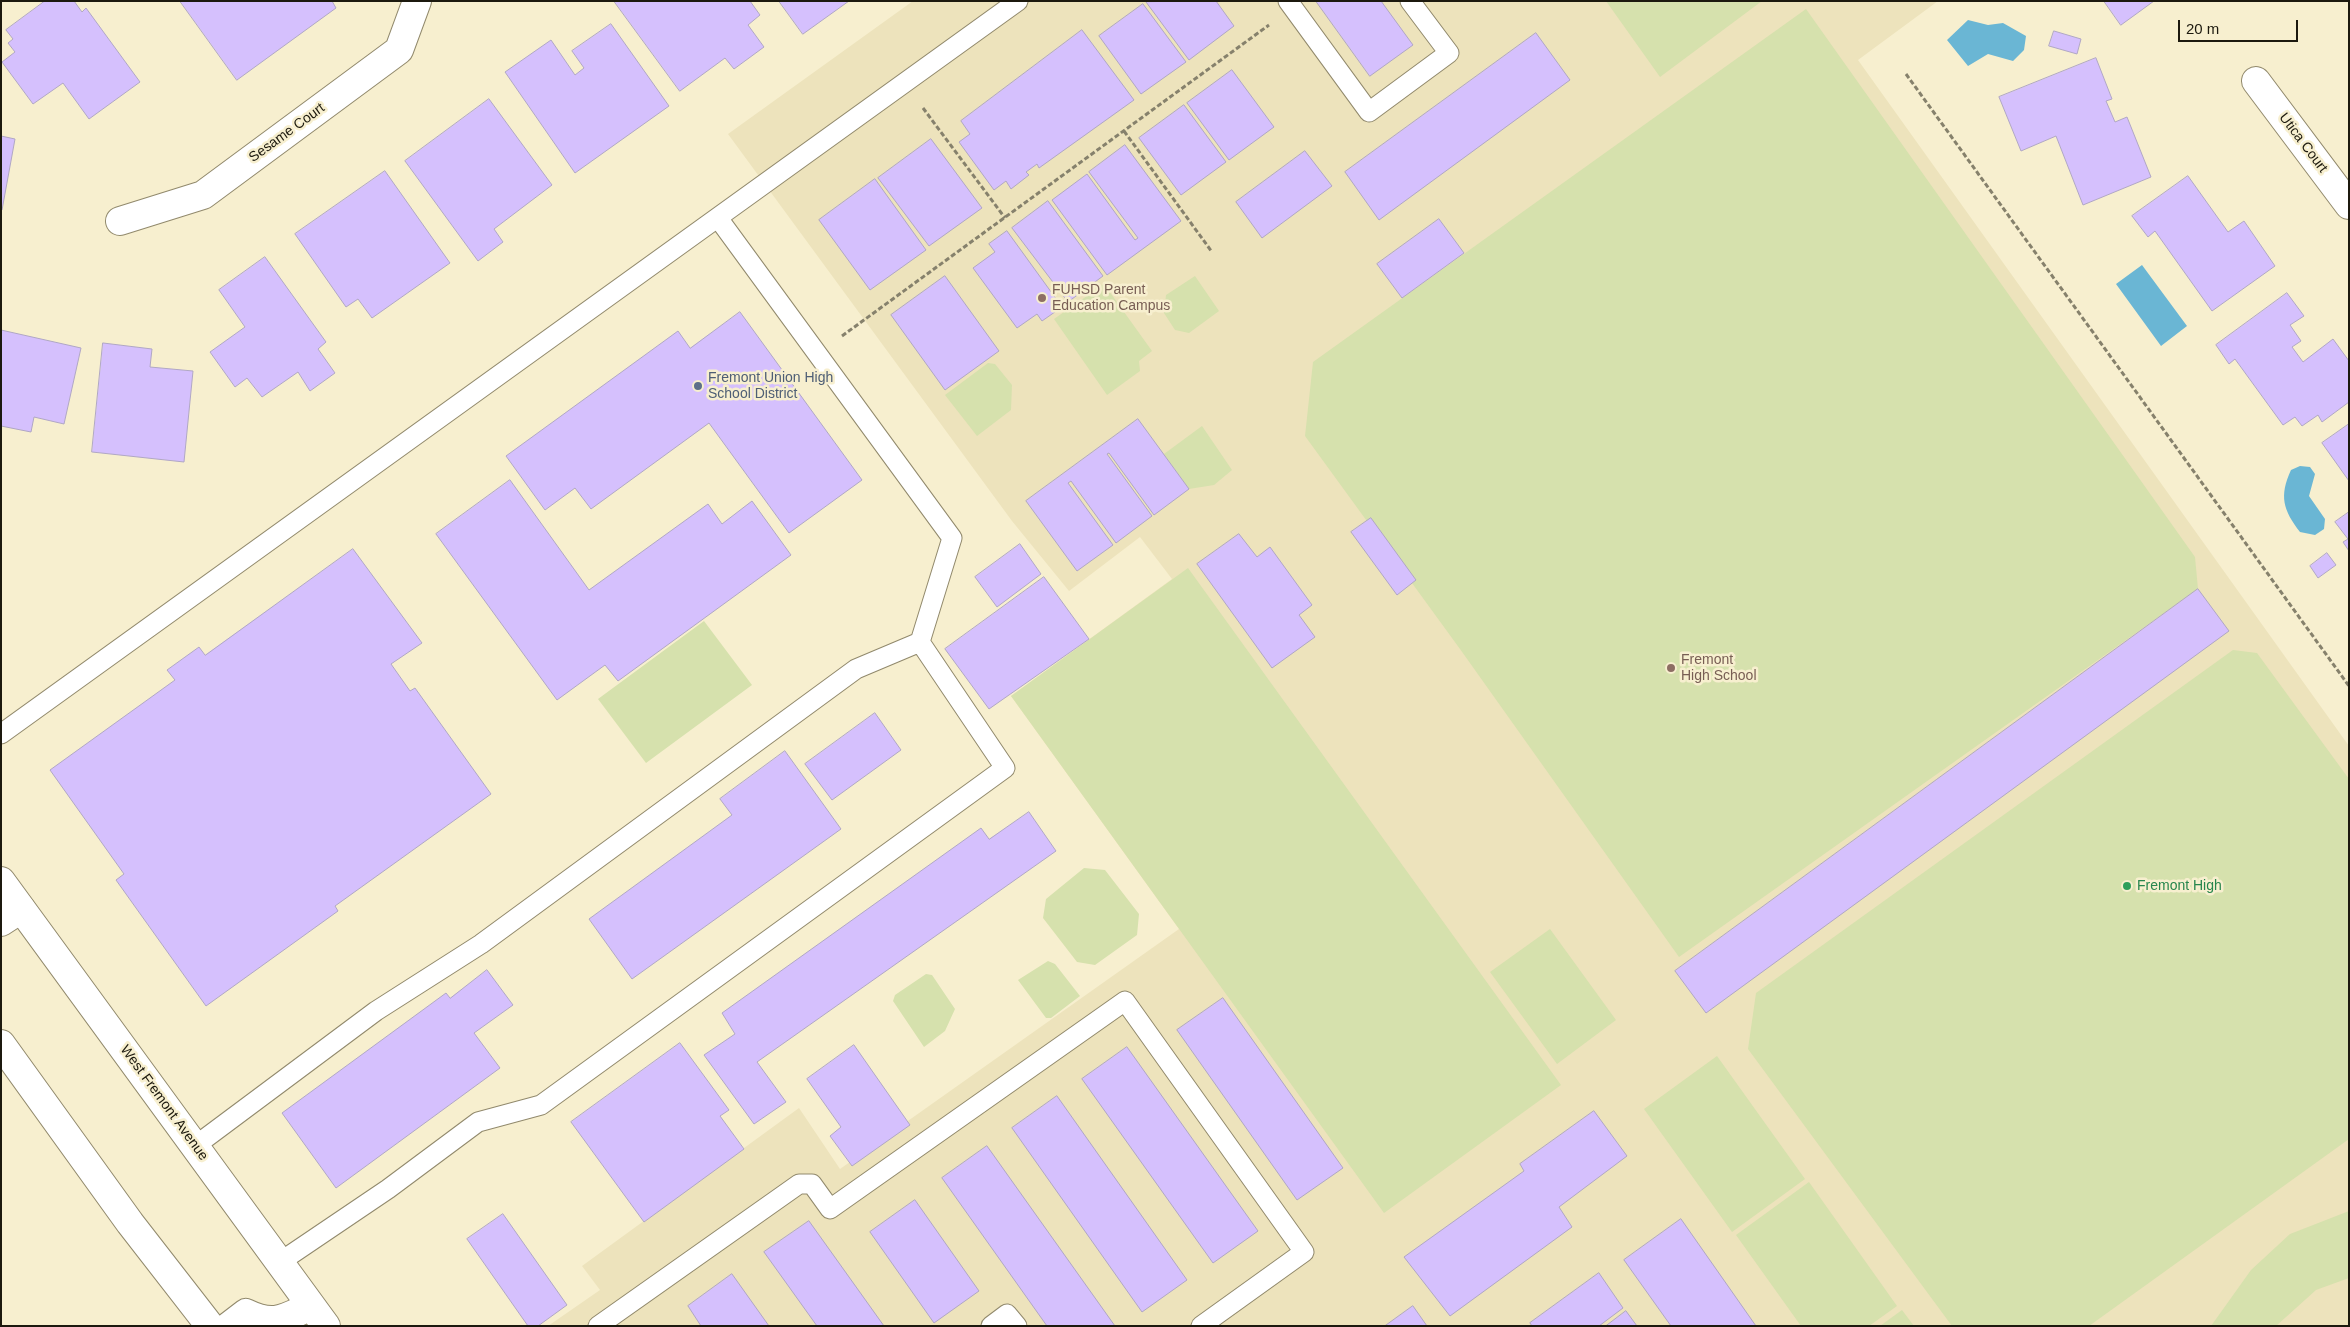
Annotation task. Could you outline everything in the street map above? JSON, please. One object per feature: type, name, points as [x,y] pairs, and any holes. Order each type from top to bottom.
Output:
[{"type":"main road","name":"Sesame Court","points":[[120,221],[203,195],[399,50],[417,1]]},
{"type":"main road","name":"Utica Court","points":[[2256,81],[2349,205]]},
{"type":"main road","name":"West Fremont Avenue","points":[[1,881],[11,915],[195,1146],[319,1316]]},
{"type":"main road","points":[[1,1044],[130,1222],[210,1326]]},
{"type":"main road","points":[[230,1326],[246,1313],[262,1322],[277,1322],[319,1316]]},
{"type":"lane","points":[[1,734],[1018,1]]},
{"type":"lane","points":[[1290,5],[1369,112],[1449,53],[1410,1]]},
{"type":"lane","points":[[718,218],[952,538],[920,642]]},
{"type":"lane","points":[[195,1146],[376,1011],[481,944],[856,669],[920,642]]},
{"type":"lane","points":[[280,1262],[388,1188],[478,1122],[541,1104],[1005,768],[920,642]]},
{"type":"lane","points":[[598,1326],[799,1184],[812,1184],[830,1209],[1125,1001],[1304,1252],[1202,1326]]},
{"type":"lane","points":[[990,1326],[1007,1314],[1017,1326]]},
{"type":"path","points":[[817,354],[1124,131],[1290,5]]},
{"type":"path","points":[[1906,74],[2349,686]]},
{"type":"path","points":[[904,83],[1005,218]]},
{"type":"path","points":[[1124,131],[1212,252]]},
{"type":"shaded area","name":"Fremont High School","points":[[913,1],[1938,1],[1858,60],[2349,746],[2349,1326],[548,1326],[600,1290],[582,1266],[799,1108],[840,1169],[1179,929],[1011,696],[1172,579],[1140,537],[1069,591],[1012,521],[728,134]]},
{"type":"green space","points":[[1606,1],[1762,1],[1660,77]]},
{"type":"green space","points":[[1806,9],[2195,557],[2198,589],[1679,957],[1460,649],[1305,436],[1313,362]]},
{"type":"green space","points":[[1195,276],[1219,311],[1189,333],[1175,330],[1164,313],[1166,295]]},
{"type":"green space","points":[[1104,284],[1152,351],[1139,361],[1140,371],[1107,395],[1054,319]]},
{"type":"green space","points":[[988,363],[995,364],[1012,385],[1011,410],[977,436],[945,395]]},
{"type":"green space","points":[[1202,426],[1232,470],[1214,485],[1189,489],[1164,454]]},
{"type":"green space","points":[[1188,568],[1561,1085],[1384,1213],[1011,696]]},
{"type":"green space","points":[[704,621],[752,685],[646,763],[598,699]]},
{"type":"green space","name":"Fremont High","points":[[2233,650],[2257,653],[2349,779],[2349,1139],[2089,1326],[1952,1326],[1748,1049],[1756,993]]},
{"type":"green space","points":[[1084,868],[1105,870],[1139,914],[1137,935],[1095,965],[1077,962],[1043,918],[1046,899]]},
{"type":"green space","points":[[1550,929],[1616,1020],[1557,1064],[1490,972]]},
{"type":"green space","points":[[1048,961],[1055,964],[1080,996],[1051,1018],[1046,1018],[1018,980]]},
{"type":"green space","points":[[926,974],[932,975],[955,1009],[945,1031],[924,1047],[893,1001],[895,995]]},
{"type":"green space","points":[[1717,1056],[1805,1179],[1732,1232],[1644,1109]]},
{"type":"green space","points":[[1809,1182],[1897,1306],[1869,1326],[1801,1326],[1736,1235]]},
{"type":"green space","points":[[2349,1211],[2349,1278],[2316,1290],[2276,1326],[2211,1326],[2251,1270],[2290,1234]]},
{"type":"green space","points":[[1902,1310],[1914,1326],[1880,1326]]},
{"type":"water","points":[[1968,20],[1988,25],[2003,23],[2026,36],[2024,50],[2013,61],[1988,54],[1968,66],[1947,40]]},
{"type":"water","points":[[2142,265],[2187,326],[2161,346],[2116,284]]},
{"type":"water","points":[[2300,466],[2310,467],[2315,474],[2309,496],[2325,519],[2324,529],[2315,535],[2300,532],[2290,517],[2285,502],[2284,495],[2287,479],[2291,470]]},
{"type":"building","points":[[45,1],[74,1],[82,12],[86,8],[140,82],[89,119],[63,83],[33,104],[2,62],[15,52],[8,43],[13,39],[6,30]]},
{"type":"building","points":[[180,1],[332,1],[336,8],[237,80]]},
{"type":"building","points":[[614,1],[750,1],[760,15],[748,25],[764,47],[734,69],[725,58],[680,91]]},
{"type":"building","points":[[779,1],[849,1],[803,34]]},
{"type":"building","points":[[1216,1],[1234,26],[1189,60],[1146,2]]},
{"type":"building","points":[[1316,1],[1381,1],[1413,45],[1370,76]]},
{"type":"building","points":[[2104,1],[2154,1],[2121,25]]},
{"type":"building","points":[[1143,4],[1186,62],[1141,94],[1099,36]]},
{"type":"building","points":[[611,24],[669,106],[575,173],[505,72],[551,40],[575,75],[584,68],[572,51]]},
{"type":"building","points":[[1082,30],[1134,100],[1039,168],[1037,164],[1026,172],[1029,175],[1011,189],[1006,181],[994,190],[959,142],[970,134],[961,121]]},
{"type":"building","points":[[2054,31],[2081,39],[2077,54],[2049,46]]},
{"type":"building","points":[[1536,33],[1570,80],[1379,220],[1345,172]]},
{"type":"building","points":[[2096,58],[2112,99],[2106,101],[2115,122],[2127,117],[2151,177],[2083,205],[2056,136],[2021,151],[1999,97]]},
{"type":"building","points":[[1232,70],[1274,127],[1229,160],[1187,103]]},
{"type":"building","points":[[489,99],[552,185],[494,229],[503,242],[478,261],[405,161]]},
{"type":"building","points":[[1184,105],[1226,162],[1181,195],[1139,138]]},
{"type":"building","points":[[1,136],[15,139],[2,210],[1,210]]},
{"type":"building","points":[[931,139],[982,208],[929,246],[878,178]]},
{"type":"building","points":[[1125,145],[1181,221],[1107,275],[1052,200],[1087,174],[1135,240],[1138,238],[1089,172]]},
{"type":"building","points":[[1305,151],[1332,186],[1262,238],[1236,202]]},
{"type":"building","points":[[385,171],[450,263],[372,318],[358,299],[346,307],[295,234]]},
{"type":"building","points":[[2188,176],[2228,232],[2244,221],[2275,266],[2212,311],[2155,231],[2148,237],[2132,216]]},
{"type":"building","points":[[875,179],[926,250],[870,290],[819,220]]},
{"type":"building","points":[[1048,201],[1103,276],[1068,302],[1012,228]]},
{"type":"building","points":[[1439,219],[1464,253],[1402,298],[1377,264]]},
{"type":"building","points":[[1007,231],[1062,307],[1042,321],[1037,314],[1017,328],[973,268],[995,252],[989,244]]},
{"type":"building","points":[[265,257],[326,342],[318,349],[335,373],[310,391],[298,372],[262,397],[247,378],[235,387],[210,352],[245,327],[219,290]]},
{"type":"building","points":[[945,276],[999,351],[945,390],[891,315]]},
{"type":"building","points":[[2287,293],[2304,316],[2290,325],[2301,341],[2292,347],[2303,362],[2333,339],[2349,361],[2349,402],[2322,422],[2318,415],[2302,426],[2295,417],[2283,425],[2235,359],[2229,364],[2216,345]]},
{"type":"building","name":"Fremont Union High School District","points":[[740,312],[862,480],[789,533],[709,423],[591,509],[575,488],[545,510],[506,456],[678,331],[690,348]]},
{"type":"building","points":[[1,330],[81,348],[64,424],[34,417],[31,432],[1,426]]},
{"type":"building","points":[[103,343],[152,349],[150,367],[193,371],[184,462],[92,452]]},
{"type":"building","points":[[1138,419],[1189,489],[1154,515],[1109,453],[1107,454],[1152,516],[1116,543],[1071,481],[1068,483],[1113,545],[1077,571],[1026,501]]},
{"type":"building","points":[[2349,424],[2349,481],[2322,443]]},
{"type":"building","points":[[510,480],[589,590],[708,504],[722,524],[752,501],[791,555],[618,681],[605,665],[557,700],[436,534]]},
{"type":"building","points":[[2349,512],[2349,551],[2343,542],[2348,539],[2335,522]]},
{"type":"building","points":[[1371,518],[1416,580],[1397,595],[1351,532]]},
{"type":"building","points":[[1239,534],[1257,557],[1270,547],[1312,605],[1299,615],[1315,637],[1272,668],[1197,564]]},
{"type":"building","points":[[1020,544],[1041,574],[997,607],[975,577]]},
{"type":"building","points":[[353,549],[422,643],[391,664],[410,691],[415,688],[491,794],[335,906],[338,911],[206,1006],[116,880],[124,874],[50,770],[175,680],[167,670],[199,647],[205,655]]},
{"type":"building","points":[[2327,553],[2336,565],[2318,578],[2310,566]]},
{"type":"building","points":[[1044,577],[1089,639],[989,709],[945,649]]},
{"type":"building","points":[[2198,589],[2229,631],[1706,1013],[1675,971]]},
{"type":"building","points":[[875,713],[901,750],[832,800],[805,764]]},
{"type":"building","points":[[785,751],[841,829],[632,979],[589,919],[732,815],[720,799]]},
{"type":"building","points":[[1029,812],[1056,851],[757,1062],[786,1102],[754,1124],[704,1055],[735,1034],[722,1013],[981,828],[989,839]]},
{"type":"building","points":[[487,970],[513,1005],[474,1033],[500,1068],[336,1188],[282,1113],[446,993],[450,998]]},
{"type":"building","points":[[1223,998],[1343,1168],[1297,1200],[1177,1030]]},
{"type":"building","points":[[680,1043],[729,1110],[720,1116],[744,1149],[644,1222],[571,1122]]},
{"type":"building","points":[[854,1045],[910,1125],[852,1166],[830,1136],[841,1127],[807,1079]]},
{"type":"building","points":[[1127,1047],[1258,1231],[1213,1263],[1082,1079]]},
{"type":"building","points":[[1057,1096],[1187,1280],[1142,1312],[1012,1128]]},
{"type":"building","points":[[1594,1111],[1627,1156],[1559,1207],[1572,1227],[1450,1316],[1404,1257],[1524,1171],[1520,1164]]},
{"type":"building","points":[[987,1146],[1115,1326],[1047,1326],[942,1178]]},
{"type":"building","points":[[915,1200],[979,1291],[934,1323],[870,1232]]},
{"type":"building","points":[[503,1214],[567,1305],[538,1326],[528,1326],[467,1239]]},
{"type":"building","points":[[1681,1219],[1756,1326],[1671,1326],[1624,1260]]},
{"type":"building","points":[[809,1221],[884,1326],[817,1326],[764,1252]]},
{"type":"building","points":[[1599,1273],[1623,1308],[1599,1326],[1532,1326],[1530,1323]]},
{"type":"building","points":[[732,1274],[769,1326],[701,1326],[688,1306]]},
{"type":"building","points":[[1413,1306],[1427,1326],[1385,1326]]},
{"type":"building","points":[[1626,1311],[1637,1326],[1606,1326]]},
{"type":"place","name":"FUHSD Parent Education Campus","points":[[1042,298]]},
{"type":"place","name":"Fremont Union High School District","points":[[698,386]]},
{"type":"place","name":"Fremont High School","points":[[1671,668]]},
{"type":"place","name":"Fremont High","points":[[2127,886]]}]
